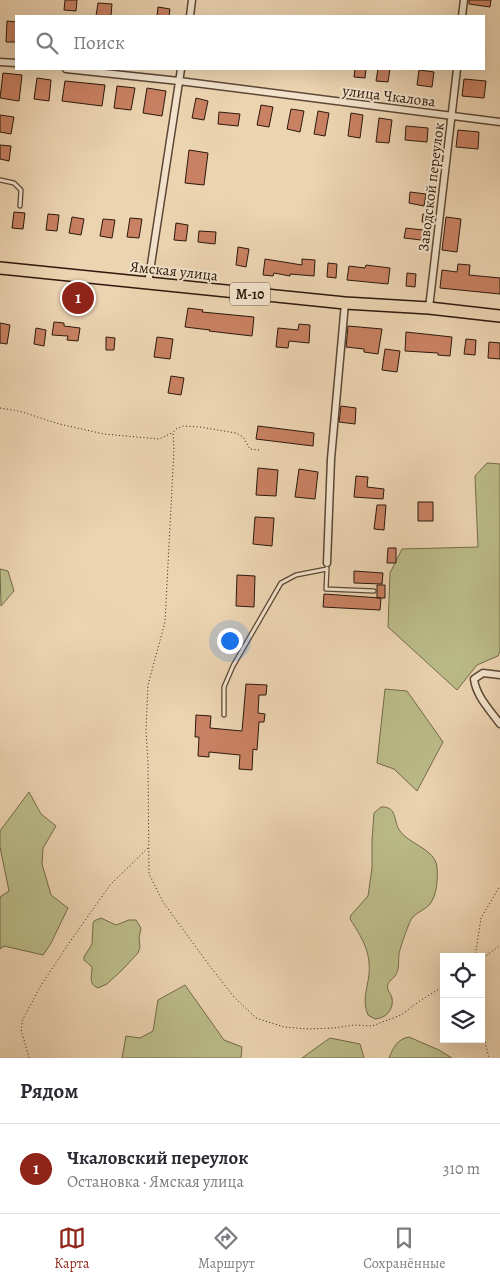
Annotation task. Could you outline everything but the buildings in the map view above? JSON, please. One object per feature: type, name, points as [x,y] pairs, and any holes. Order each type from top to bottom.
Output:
[{"type":"highway","name":"Ямская улица","points":[[0,268],[345,303],[429,308],[500,316]]},
{"type":"street","points":[[190,15],[192,0]]},
{"type":"street","points":[[462,15],[464,0]]},
{"type":"street","points":[[0,62],[15,63]]},
{"type":"street","name":"улица Чкалова","points":[[75,70],[179,81],[500,122]]},
{"type":"street","points":[[148,284],[181,70]]},
{"type":"street","name":"Заводской переулок","points":[[429,308],[457,70]]},
{"type":"street","points":[[327,566],[331,459],[345,303]]},
{"type":"street","points":[[500,674],[483,673],[474,679],[475,688],[500,724]]},
{"type":"lane","points":[[0,180],[14,183],[21,190],[20,206]]},
{"type":"lane","points":[[224,715],[224,687],[233,666],[281,583],[296,575],[327,566],[326,589],[374,591]]},
{"type":"path","points":[[0,408],[19,411],[59,424],[104,434],[159,439],[183,426],[231,431],[240,435],[250,448],[259,450]]},
{"type":"path","points":[[173,433],[174,449],[165,622],[148,684],[146,730],[149,874],[163,902],[234,997],[256,1018],[284,1027],[333,1028],[354,1025],[372,1026],[401,1015],[440,988]]},
{"type":"path","points":[[29,1058],[21,1029],[22,1019],[40,987],[66,946],[110,885],[149,847]]},
{"type":"path","points":[[476,953],[481,918],[500,886]]},
{"type":"path","points":[[485,957],[500,944]]},
{"type":"path","points":[[485,1041],[489,1058]]},
{"type":"green space","points":[[487,463],[500,464],[500,651],[498,656],[477,665],[457,690],[388,627],[390,573],[402,549],[478,547],[475,476]]},
{"type":"green space","points":[[0,569],[8,571],[14,591],[1,606]]},
{"type":"green space","points":[[385,689],[407,691],[443,742],[417,791],[394,769],[377,763]]},
{"type":"green space","points":[[29,792],[41,814],[56,826],[43,848],[42,864],[51,895],[68,908],[43,955],[4,946],[0,949],[0,897],[9,891],[0,847],[0,831]]},
{"type":"green space","points":[[381,807],[386,807],[393,812],[398,827],[404,836],[432,856],[437,867],[437,877],[436,892],[432,900],[428,906],[412,918],[405,935],[399,954],[398,971],[388,986],[392,998],[392,1006],[386,1015],[375,1019],[368,1015],[365,1005],[369,959],[362,939],[350,919],[351,915],[368,896],[372,868],[374,813]]},
{"type":"green space","points":[[101,918],[116,925],[129,920],[136,920],[141,928],[138,953],[107,984],[98,988],[92,982],[92,967],[84,960],[84,957],[92,944],[94,921]]},
{"type":"green space","points":[[185,985],[224,1040],[242,1047],[241,1058],[122,1058],[126,1036],[140,1038],[153,1031],[158,1000]]},
{"type":"green space","points":[[409,1037],[452,1058],[389,1058],[398,1042]]},
{"type":"green space","points":[[330,1038],[360,1044],[364,1058],[302,1058]]},
{"type":"place","name":"Чкаловский переулок","points":[[78,298]]}]
